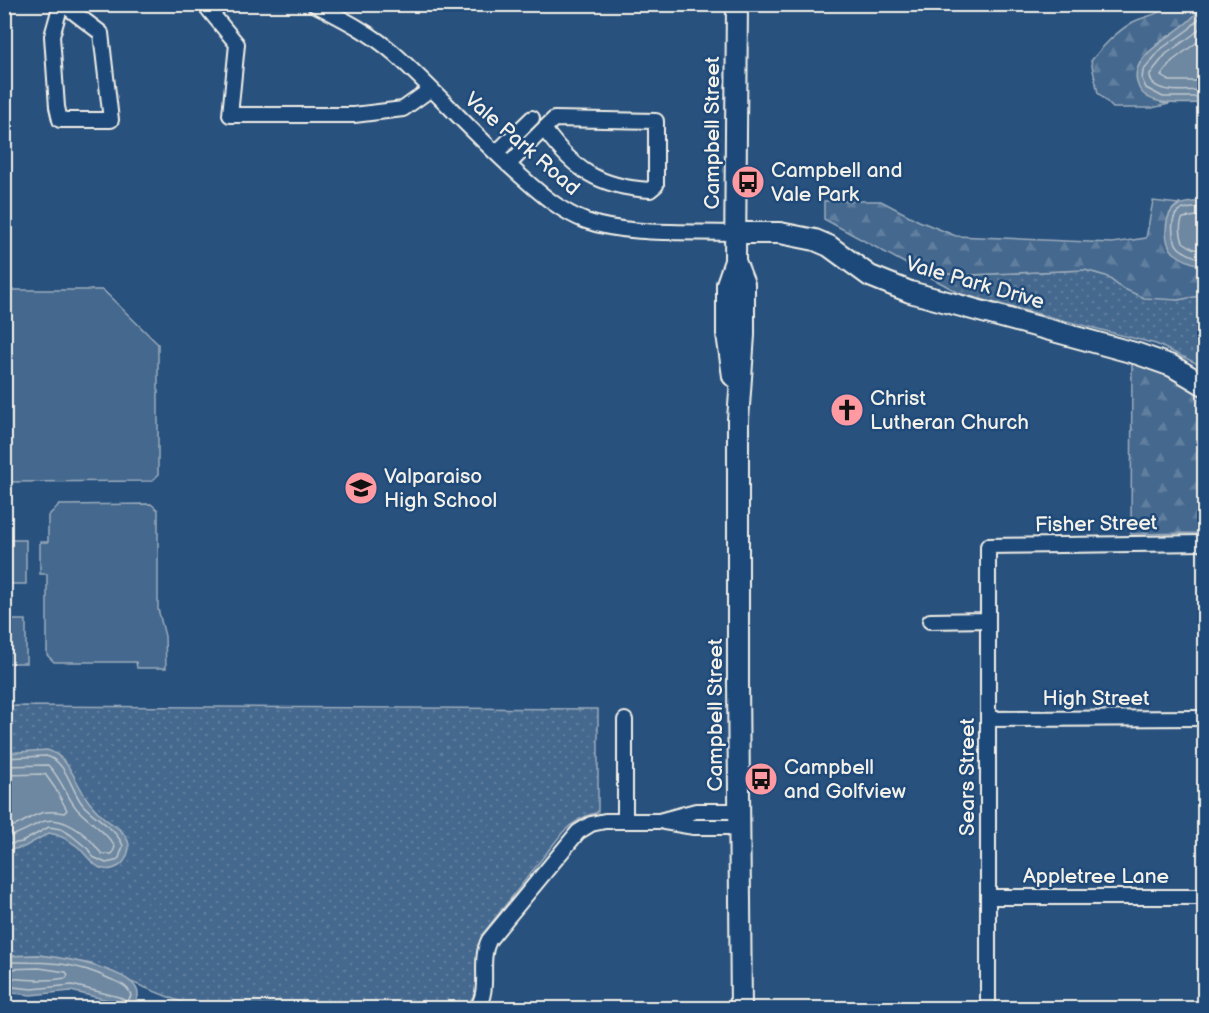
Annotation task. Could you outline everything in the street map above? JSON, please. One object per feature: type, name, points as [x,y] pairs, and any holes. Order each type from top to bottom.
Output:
[{"type":"main road","name":"Campbell Street","points":[[737,4],[735,261],[727,284],[727,334],[738,420],[741,1008]]},
{"type":"main road","name":"Vale Park Drive","points":[[735,233],[780,233],[814,240],[829,246],[870,276],[910,292],[1138,354],[1172,366],[1204,385]]},
{"type":"street","points":[[62,4],[101,33],[111,120],[60,120],[52,36],[62,4]]},
{"type":"street","points":[[204,4],[237,44],[230,115],[354,115],[403,110],[431,89]]},
{"type":"street","name":"Vale Park Road","points":[[314,4],[369,34],[394,54],[508,165],[557,206],[575,217],[596,225],[627,229],[735,233]]},
{"type":"street","points":[[496,153],[532,118]]},
{"type":"street","points":[[508,165],[544,129],[554,119],[656,121],[656,185],[650,190],[629,189],[600,181],[572,163],[544,129]]},
{"type":"street","name":"Fisher Street","points":[[988,546],[1204,543]]},
{"type":"street","name":"Sears Street","points":[[988,546],[988,1008]]},
{"type":"street","points":[[930,621],[988,620]]},
{"type":"street","name":"High Street","points":[[988,719],[1204,718]]},
{"type":"street","points":[[624,720],[624,821]]},
{"type":"street","points":[[477,1008],[484,990],[486,946],[493,934],[578,832],[591,824],[659,821],[696,812],[740,819]]},
{"type":"street","name":"Appletree Lane","points":[[988,897],[1204,897]]},
{"type":"green space","points":[[1166,5],[1201,5],[1194,17],[1156,44],[1161,103],[1169,104],[1152,108],[1113,108],[1098,93],[1091,61],[1121,30],[1133,22],[1155,14]]},
{"type":"green space","points":[[824,201],[881,201],[919,221],[956,236],[1112,243],[1146,238],[1153,201],[1179,204],[1173,209],[1167,234],[1204,266],[1204,295],[1178,300],[1144,298],[1122,288],[1106,276],[1085,270],[970,275],[931,273],[910,266],[824,219]]},
{"type":"green space","points":[[910,266],[931,273],[970,275],[1085,270],[1106,276],[1122,288],[1178,300],[1204,295],[1204,367],[1156,344],[961,294]]},
{"type":"green space","points":[[5,290],[103,290],[158,344],[158,475],[152,481],[5,482]]},
{"type":"green space","points":[[1132,363],[1167,375],[1204,397],[1204,533],[1131,534]]},
{"type":"green space","points":[[151,504],[158,510],[158,609],[165,636],[166,668],[137,668],[136,662],[54,662],[47,655],[47,574],[40,574],[40,542],[48,542],[48,516],[59,505]]},
{"type":"green space","points":[[6,540],[26,540],[26,584],[5,584]]},
{"type":"green space","points":[[6,620],[26,620],[26,663],[6,663]]},
{"type":"green space","points":[[4,706],[598,709],[598,812],[579,820],[563,832],[482,935],[475,992],[465,1008],[196,1008],[92,964],[39,955],[5,956]]},
{"type":"water","points":[[1201,5],[1204,5],[1204,103],[1179,104],[1151,99],[1139,88],[1136,75],[1140,63],[1148,53],[1185,25]]},
{"type":"water","points":[[1204,201],[1204,266],[1181,258],[1174,253],[1168,243],[1166,229],[1169,215],[1177,206]]},
{"type":"water","points":[[47,750],[61,758],[90,802],[126,837],[129,844],[128,851],[124,862],[119,866],[106,870],[100,868],[71,842],[49,833],[24,847],[5,851],[5,753]]},
{"type":"water","points":[[39,955],[97,966],[113,972],[135,987],[137,1000],[131,1008],[126,1008],[117,1003],[71,991],[31,995],[5,992],[5,956]]},
{"type":"place","name":"Campbell and Vale Park","points":[[748,182]]},
{"type":"place","name":"Christ Lutheran Church","points":[[847,410]]},
{"type":"place","name":"Valparaiso High School","points":[[361,488]]},
{"type":"place","name":"Campbell and Golfview","points":[[761,779]]}]
